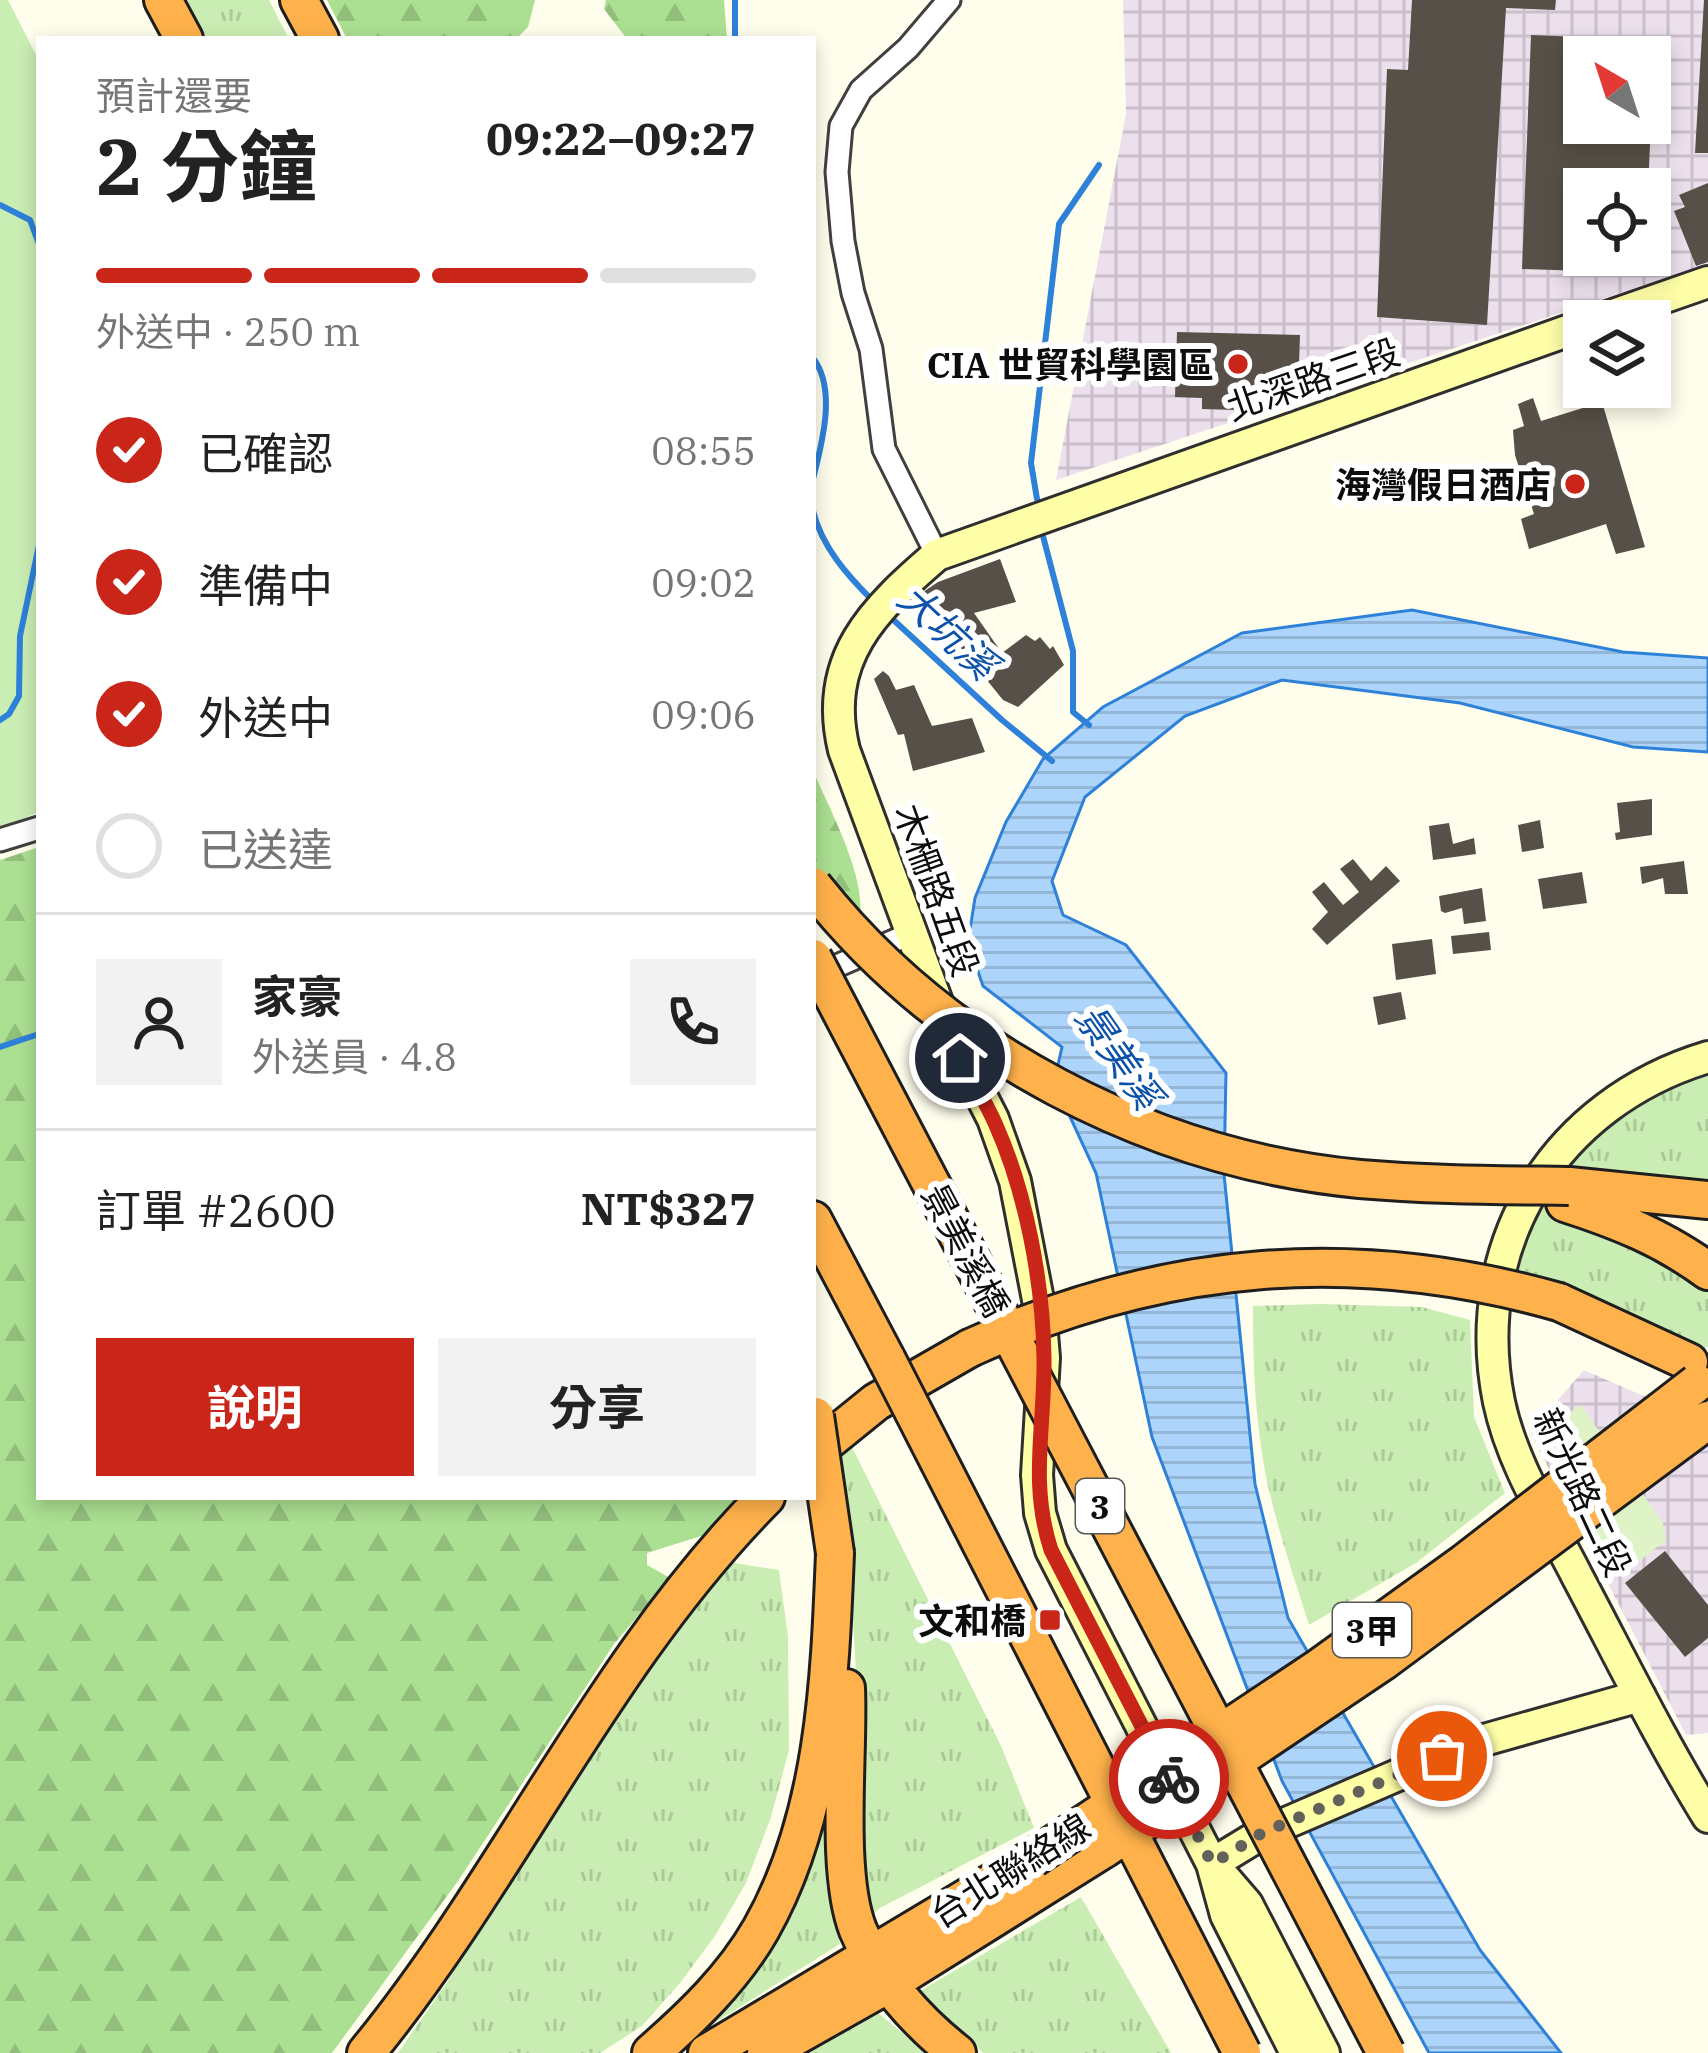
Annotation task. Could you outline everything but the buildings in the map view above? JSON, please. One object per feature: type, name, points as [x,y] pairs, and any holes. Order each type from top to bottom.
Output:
[{"type":"highway","points":[[163,0],[182,36]]},
{"type":"highway","points":[[299,0],[318,36]]},
{"type":"highway","points":[[816,889],[887,966],[1021,1066],[1091,1105],[1203,1149],[1357,1179],[1708,1200]]},
{"type":"highway","name":"景美溪橋","points":[[816,964],[1386,2053]]},
{"type":"highway","points":[[1567,1195],[1673,1245],[1708,1271]]},
{"type":"highway","points":[[816,1226],[1242,2053]]},
{"type":"highway","points":[[816,1424],[876,1402],[970,1348],[1035,1318],[1144,1286],[1266,1269],[1403,1270],[1559,1302],[1698,1373]]},
{"type":"highway","name":"台北聯絡線","points":[[766,2053],[1033,1858],[1318,1669],[1464,1562],[1698,1373]]},
{"type":"highway","name":"台北聯絡線","points":[[707,2053],[881,1969],[1104,1849],[1385,1660],[1708,1420]]},
{"type":"highway","points":[[816,1437],[835,1553],[848,1882],[859,1932],[907,2006],[957,2053]]},
{"type":"highway","points":[[366,2053],[433,1964],[599,1706],[760,1502]]},
{"type":"highway","points":[[651,2053],[728,1976],[770,1910],[789,1868],[810,1799],[838,1674]]},
{"type":"main road","points":[[1656,300],[1708,282]]},
{"type":"main road","name":"北深路三段","points":[[937,555],[1563,332]]},
{"type":"main road","name":"木柵路五段","points":[[937,555],[892,594],[863,631],[838,686],[837,709],[844,750],[947,1029],[1003,1141],[1030,1246],[1044,1358],[1037,1475],[1040,1514],[1051,1550],[1223,1857],[1324,2053]]},
{"type":"main road","name":"新光路二段","points":[[1708,1057],[1651,1077],[1621,1095],[1556,1153],[1511,1234],[1498,1272],[1492,1314],[1492,1357],[1513,1447],[1640,1696],[1708,1816]]},
{"type":"main road","points":[[1223,1857],[1262,1833],[1442,1756],[1515,1728],[1640,1696]]},
{"type":"main road","name":"木柵路五段","points":[[1223,1857],[1226,1915],[1296,2053]]},
{"type":"street","points":[[937,555],[884,449],[872,349],[853,293],[843,241],[837,172],[842,126],[861,90],[908,48],[949,0]]},
{"type":"street","points":[[0,840],[36,829]]},
{"type":"street","points":[[816,975],[912,933]]},
{"type":"shaded area","points":[[1123,0],[1708,0],[1708,264],[1599,300],[1563,300],[1563,312],[1056,480],[1126,114]]},
{"type":"shaded area","points":[[1584,1370],[1708,1424],[1708,1733],[1686,1735],[1530,1432]]},
{"type":"green space","points":[[0,0],[8,0],[36,55],[36,813],[0,828]]},
{"type":"green space","points":[[187,0],[269,0],[287,36],[205,36]]},
{"type":"green space","points":[[327,0],[535,0],[528,27],[519,36],[345,36]]},
{"type":"green space","points":[[606,0],[724,0],[727,36],[625,36],[604,9]]},
{"type":"green space","points":[[816,777],[853,867],[861,906],[859,923],[816,874]]},
{"type":"green space","points":[[36,848],[36,1500],[746,1500],[717,1531],[647,1553],[647,1565],[670,1578],[614,1644],[458,1881],[332,2053],[0,2053],[0,860]]},
{"type":"green space","points":[[1708,1074],[1708,1186],[1574,1172],[1610,1230],[1708,1288],[1708,1346],[1702,1351],[1516,1277],[1524,1241],[1539,1207],[1582,1149],[1641,1104]]},
{"type":"green space","points":[[1253,1306],[1422,1307],[1470,1320],[1474,1417],[1505,1493],[1416,1563],[1309,1625],[1265,1469],[1255,1393]]},
{"type":"green space","points":[[830,1403],[1002,1748],[1034,1828],[869,1918],[860,1863],[851,1586]]},
{"type":"green space","points":[[1581,1405],[1663,1523],[1666,1540],[1623,1574],[1611,1577],[1538,1434]]},
{"type":"green space","points":[[728,1562],[779,1570],[788,1637],[789,1750],[746,1883],[715,1936],[642,2026],[600,2053],[398,2053],[448,1981],[552,1800]]},
{"type":"green space","points":[[824,1823],[826,1885],[840,1944],[711,2025],[774,1927]]},
{"type":"green space","points":[[1081,1897],[1171,2053],[983,2053],[920,1991]]},
{"type":"green space","points":[[878,2013],[927,2053],[806,2053],[810,2050]]},
{"type":"water","name":"景美溪","points":[[1412,610],[1623,652],[1708,658],[1708,752],[1633,747],[1460,703],[1282,680],[1185,716],[1085,797],[1052,881],[1063,915],[1126,945],[1226,1073],[1224,1174],[1255,1484],[1288,1618],[1480,1950],[1561,2053],[1429,2053],[1282,1781],[1152,1437],[1096,1173],[1054,1082],[1062,1047],[983,986],[968,942],[975,898],[1006,822],[1043,759],[1103,707],[1242,633]]},
{"type":"waterway","name":"大坑溪","points":[[735,0],[735,36]]},
{"type":"waterway","points":[[1037,499],[1031,463],[1059,224],[1099,165]]},
{"type":"waterway","points":[[0,205],[30,220],[36,236]]},
{"type":"waterway","name":"大坑溪","points":[[816,364],[826,400],[816,465]]},
{"type":"waterway","name":"大坑溪","points":[[816,521],[845,571],[873,601]]},
{"type":"waterway","points":[[1043,536],[1073,651],[1073,712],[1089,725]]},
{"type":"waterway","points":[[0,720],[19,696],[20,636],[36,559]]},
{"type":"waterway","name":"大坑溪","points":[[887,614],[1052,761]]},
{"type":"waterway","points":[[0,1047],[36,1035]]},
{"type":"way so far","points":[[1169,1779],[1212,1864],[1262,1833],[1442,1756]]},
{"type":"place","name":"CIA 世貿科學園區","points":[[1238,364]]},
{"type":"place","name":"海灣假日酒店","points":[[1575,484]]},
{"type":"place","name":"文和橋","points":[[1050,1620]]},
{"type":"route","points":[[960,1058],[1003,1141],[1030,1246],[1044,1358],[1037,1475],[1040,1514],[1051,1550],[1169,1779]]}]
